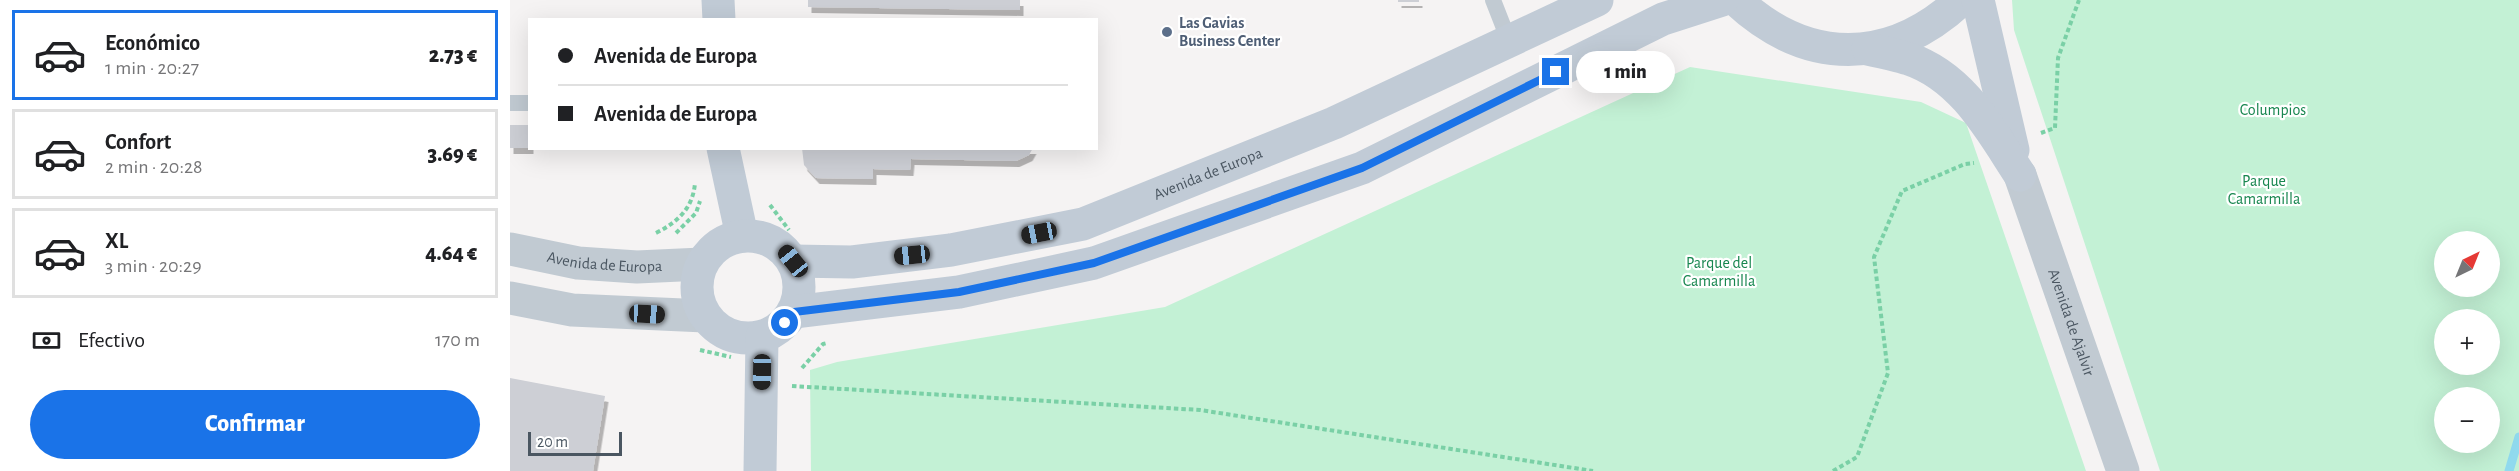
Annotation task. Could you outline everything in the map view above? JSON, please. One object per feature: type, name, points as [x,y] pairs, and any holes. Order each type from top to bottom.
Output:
[{"type":"street","points":[[718,0],[719,18]]},
{"type":"street","name":"Avenida de Europa","points":[[793,261],[852,262],[951,250],[1083,224],[1334,123],[1597,0]]},
{"type":"street","points":[[794,312],[959,292],[1094,263],[1362,168],[1663,19],[1722,0]]},
{"type":"street","points":[[1736,0],[1755,18],[1780,33],[1808,44],[1837,49],[1867,48],[1909,37],[1937,21],[1962,0]]},
{"type":"street","name":"Avenida de Ajalvir","points":[[1978,0],[2020,175],[2123,471]]},
{"type":"street","name":"Avenida de Ajalvir","points":[[1867,48],[1911,59],[1937,72],[1971,101],[2020,175]]},
{"type":"street","points":[[723,150],[742,236]]},
{"type":"street","points":[[742,236],[758,236],[772,241],[793,261],[799,278],[799,295],[794,312],[775,332],[762,337],[746,339],[730,336],[716,328],[705,316],[699,304],[696,290],[697,277],[702,264],[712,250],[725,241],[742,236]]},
{"type":"street","name":"Avenida de Europa","points":[[510,249],[578,263],[636,267],[702,264]]},
{"type":"street","points":[[510,298],[572,310],[705,316]]},
{"type":"street","points":[[760,471],[762,337]]},
{"type":"lane","points":[[1493,0],[1509,41]]},
{"type":"lane","points":[[510,103],[528,103]]},
{"type":"path","points":[[2011,142],[2055,128],[2058,58],[2079,0]]},
{"type":"path","points":[[1833,471],[1857,457],[1888,373],[1874,257],[1902,191],[1965,164],[1985,162],[2020,175]]},
{"type":"path","points":[[650,236],[668,227],[682,216],[690,205],[696,173]]},
{"type":"path","points":[[670,238],[696,213],[701,193],[730,188]]},
{"type":"path","points":[[802,368],[823,344],[833,341]]},
{"type":"path","points":[[762,384],[1200,410],[1593,471]]},
{"type":"green space","name":"Parque Camarmilla","points":[[2012,0],[2519,0],[2519,471],[2160,471],[2014,30]]},
{"type":"green space","name":"Parque del Camarmilla","points":[[1690,67],[1921,102],[1966,123],[2086,471],[811,471],[810,370],[837,362],[1165,307]]},
{"type":"building","points":[[808,0],[1020,0],[1020,10],[808,7]]},
{"type":"building","points":[[1398,0],[1419,0],[1419,2],[1398,2]]},
{"type":"building","points":[[510,125],[528,125],[528,148],[510,148]]},
{"type":"building","points":[[802,150],[1032,150],[1029,155],[1016,161],[911,159],[910,170],[873,169],[873,179],[816,178],[804,165]]},
{"type":"building","points":[[510,378],[605,396],[593,471],[510,471]]},
{"type":"waterway","points":[[2509,471],[2519,437]]},
{"type":"place","name":"Las Gavias Business Center","points":[[1167,32]]},
{"type":"route","points":[[785,323],[794,312],[959,292],[1094,263],[1362,168],[1556,72]]},
{"type":"park label","name":"Columpios","points":[[2273,110]]}]
